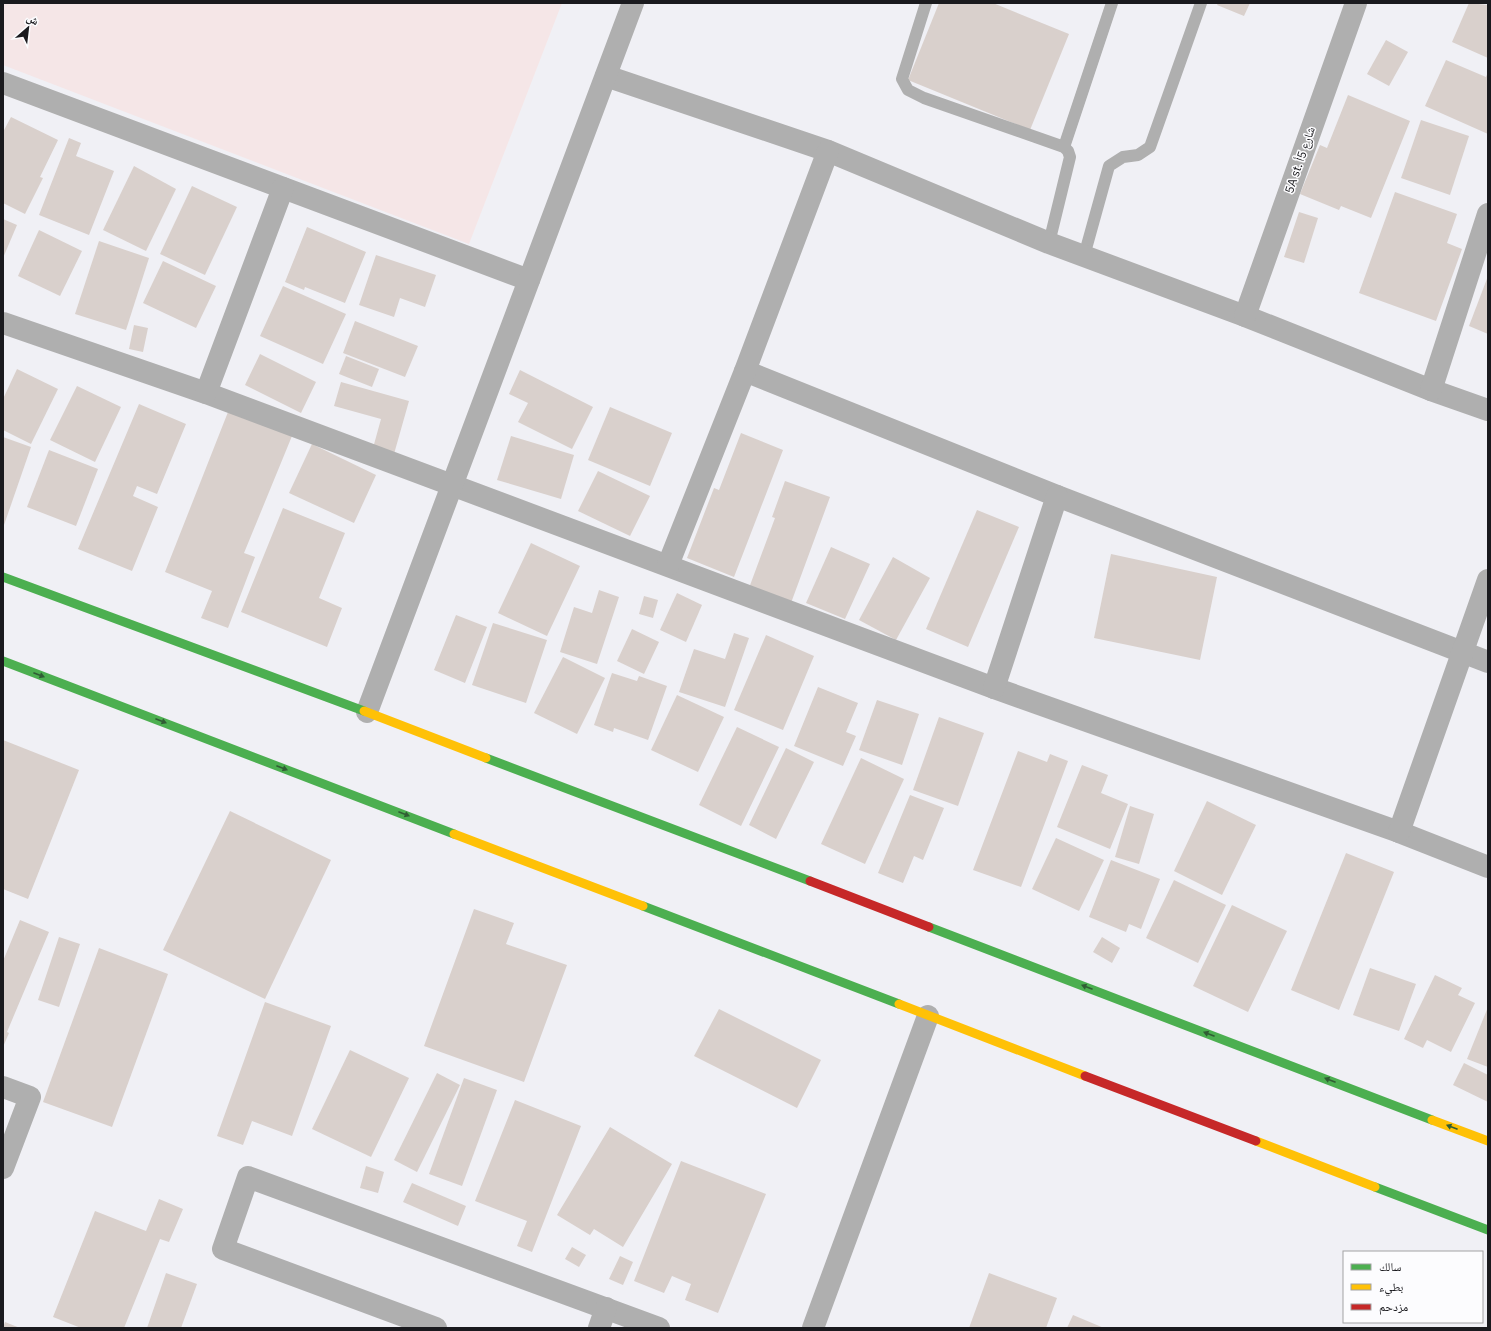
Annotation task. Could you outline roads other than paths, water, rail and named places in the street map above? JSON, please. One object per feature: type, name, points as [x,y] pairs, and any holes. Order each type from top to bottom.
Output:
[{"type":"street","points":[[367,712],[633,3]]},
{"type":"street","name":"5A st. شارع 5أ","points":[[1245,316],[1356,3]]},
{"type":"street","points":[[606,76],[828,151],[1049,243],[1245,316],[1431,390],[1488,410]]},
{"type":"street","points":[[3,84],[529,280]]},
{"type":"street","points":[[668,565],[745,370],[828,151]]},
{"type":"street","points":[[206,393],[283,188]]},
{"type":"street","points":[[1431,390],[1488,214]]},
{"type":"street","points":[[3,323],[206,393],[994,688],[1399,832],[1488,867]]},
{"type":"street","points":[[745,370],[1057,496],[1488,662]]},
{"type":"street","points":[[994,688],[1057,496]]},
{"type":"street","points":[[3,577],[367,712],[1488,1140]]},
{"type":"street","points":[[1399,832],[1461,652],[1488,580]]},
{"type":"street","points":[[3,661],[1488,1230]]},
{"type":"street","points":[[813,1328],[928,1016]]},
{"type":"street","points":[[3,1087],[30,1097],[3,1168]]},
{"type":"street","points":[[436,1328],[223,1249],[248,1177],[603,1318],[659,1328]]},
{"type":"lane","points":[[926,3],[902,79],[908,90],[924,98],[1064,147],[1068,151],[1070,157],[1049,243]]},
{"type":"lane","points":[[1064,147],[1112,3]]},
{"type":"lane","points":[[1084,256],[1109,166],[1123,157],[1138,155],[1150,147],[1197,4]]}]
